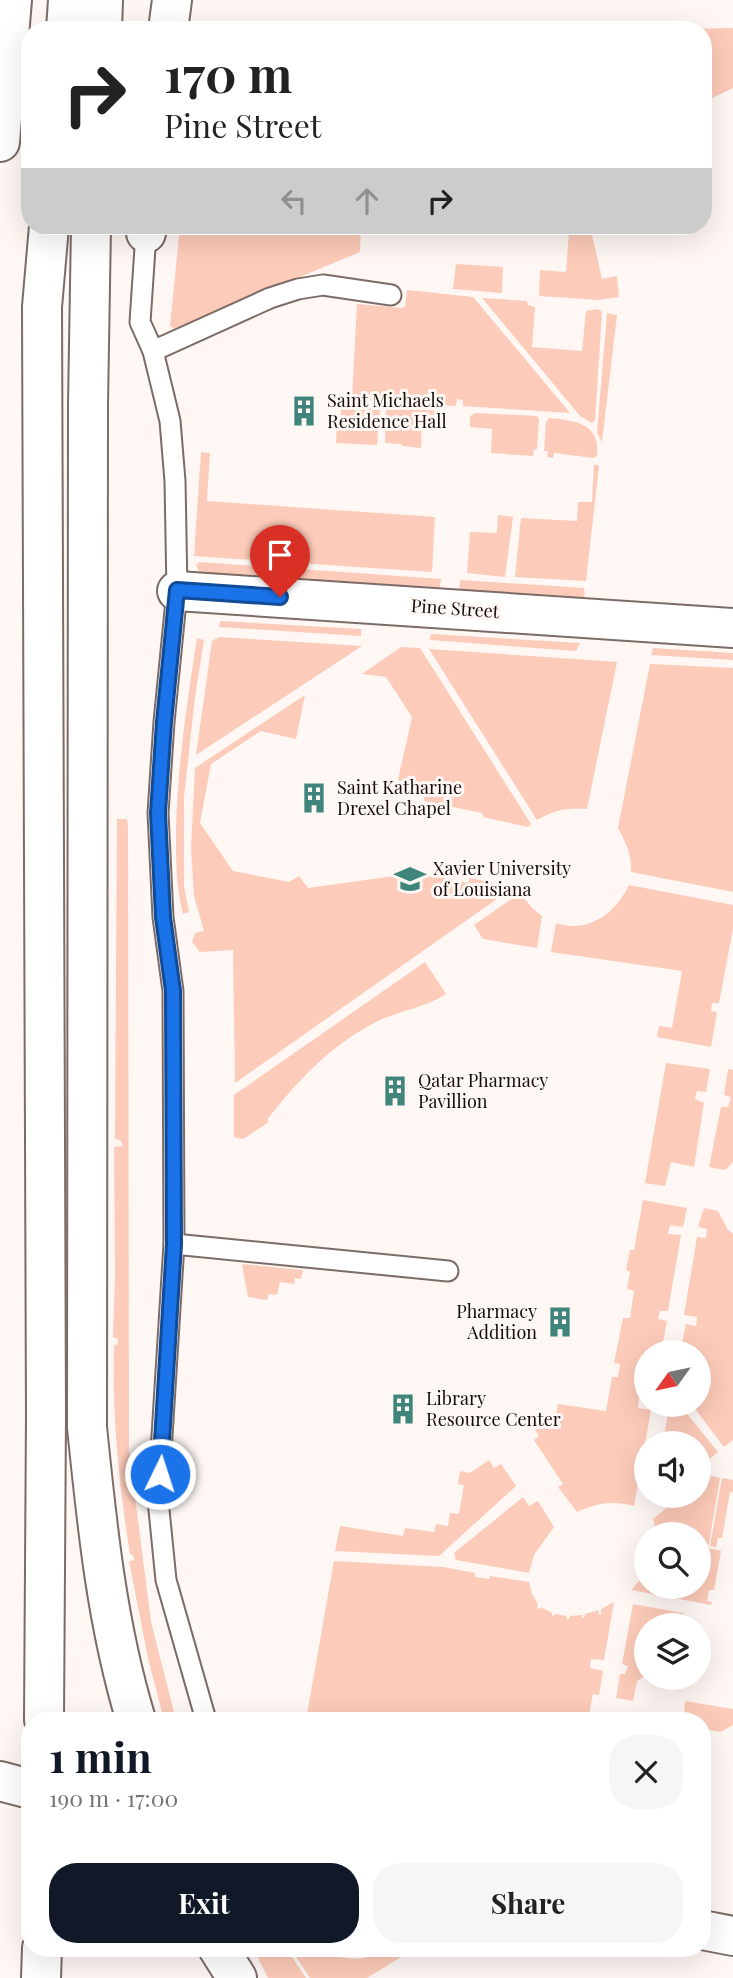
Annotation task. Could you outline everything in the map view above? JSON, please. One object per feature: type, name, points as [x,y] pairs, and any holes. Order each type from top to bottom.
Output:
[{"type":"main road","points":[[0,142],[12,0]]},
{"type":"main road","points":[[67,21],[68,0]]},
{"type":"main road","points":[[102,21],[103,0]]},
{"type":"main road","points":[[169,21],[172,0]]},
{"type":"main road","points":[[44,1712],[45,822],[42,307],[48,235]]},
{"type":"main road","points":[[91,235],[88,405],[87,1427],[97,1532],[113,1628],[134,1712]]},
{"type":"main road","name":"Pine Street","points":[[177,590],[733,628]]},
{"type":"main road","points":[[0,1781],[21,1787]]},
{"type":"main road","points":[[711,1932],[733,1936]]},
{"type":"main road","points":[[41,1957],[41,1978]]},
{"type":"main road","points":[[224,1957],[237,1978]]},
{"type":"main road","points":[[229,1957],[237,1978]]},
{"type":"lane","points":[[147,235],[139,322],[153,351],[170,421],[175,481],[177,590],[158,813],[163,917],[173,991],[174,1244],[158,1500],[166,1580],[204,1712]]},
{"type":"lane","points":[[153,351],[270,298],[298,289],[323,285],[391,295]]},
{"type":"lane","points":[[174,1244],[448,1271]]},
{"type":"shaded area","points":[[712,28],[733,28],[733,88],[712,98]]},
{"type":"shaded area","points":[[179,235],[361,235],[360,252],[174,329],[170,326]]},
{"type":"shaded area","points":[[569,235],[592,235],[602,279],[617,276],[619,297],[599,300],[539,296],[540,270],[566,272]]},
{"type":"shaded area","points":[[456,264],[503,267],[502,293],[453,289]]},
{"type":"shaded area","points":[[407,290],[473,297],[570,413],[463,406],[463,400],[457,399],[456,406],[352,399],[357,304],[402,308],[405,306]]},
{"type":"shaded area","points":[[482,298],[527,301],[528,305],[535,307],[532,347],[582,351],[586,311],[598,309],[602,312],[595,420],[592,423],[580,416]]},
{"type":"shaded area","points":[[607,313],[617,315],[602,442],[597,433]]},
{"type":"shaded area","points":[[341,405],[378,407],[377,445],[336,443]]},
{"type":"shaded area","points":[[388,408],[445,411],[448,414],[446,425],[422,423],[421,448],[385,443]]},
{"type":"shaded area","points":[[475,413],[537,416],[537,449],[534,450],[533,456],[491,453],[492,429],[470,427],[470,416]]},
{"type":"shaded area","points":[[549,418],[584,425],[595,436],[597,455],[594,458],[554,453],[553,458],[547,457],[548,451],[544,451],[546,422]]},
{"type":"shaded area","points":[[201,452],[210,453],[207,501],[435,517],[432,572],[194,556]]},
{"type":"shaded area","points":[[594,464],[599,466],[586,581],[515,577],[521,518],[577,521],[578,502],[592,502]]},
{"type":"shaded area","points":[[498,515],[513,517],[505,577],[467,573],[470,532],[497,533]]},
{"type":"shaded area","points":[[199,562],[441,579],[439,592],[201,575],[196,565]]},
{"type":"shaded area","points":[[460,580],[584,588],[585,600],[459,592]]},
{"type":"shaded area","points":[[220,621],[361,629],[361,636],[219,627]]},
{"type":"shaded area","points":[[431,634],[580,643],[576,651],[430,640]]},
{"type":"shaded area","points":[[219,637],[362,646],[196,755],[212,641]]},
{"type":"shaded area","points":[[197,638],[204,640],[184,797],[184,886],[189,912],[183,914],[177,874],[178,784]]},
{"type":"shaded area","points":[[401,647],[420,648],[531,824],[528,827],[483,817],[482,813],[424,801],[424,795],[398,780],[412,717],[386,677],[362,674]]},
{"type":"shaded area","points":[[653,648],[733,653],[733,660],[651,655]]},
{"type":"shaded area","points":[[429,649],[617,662],[587,809],[561,810],[537,820]]},
{"type":"shaded area","points":[[650,664],[733,668],[733,892],[631,872],[628,849],[618,828]]},
{"type":"shaded area","points":[[305,695],[296,739],[261,731],[211,764],[200,823],[233,871],[289,882],[299,876],[308,888],[409,874],[411,870],[468,883],[470,878],[514,887],[235,1083],[233,950],[200,952],[192,942],[195,933],[204,931],[194,896],[191,848],[195,768]]},
{"type":"shaded area","points":[[117,819],[127,819],[129,1450],[151,1622],[174,1712],[162,1712],[148,1658],[129,1561],[134,1560],[130,1554],[120,1476],[114,1372],[114,1345],[118,1344],[118,1339],[113,1337],[114,1147],[123,1146],[120,1140],[115,1139]]},
{"type":"shaded area","points":[[629,885],[733,905],[733,929],[719,1003],[712,1003],[711,1011],[717,1012],[711,1047],[657,1037],[659,1026],[672,1028],[682,971],[551,952],[556,923],[579,926],[600,919],[617,904]]},
{"type":"shaded area","points":[[520,893],[542,916],[537,948],[483,939],[474,925]]},
{"type":"shaded area","points":[[425,962],[446,994],[360,1031],[330,1053],[290,1091],[267,1120],[269,1122],[243,1139],[234,1137],[234,1095]]},
{"type":"shaded area","points":[[666,1063],[710,1069],[706,1092],[697,1091],[695,1099],[704,1103],[694,1167],[671,1162],[665,1186],[645,1183]]},
{"type":"shaded area","points":[[728,1069],[733,1070],[733,1162],[725,1170],[709,1167],[721,1107],[728,1107],[731,1097],[724,1095]]},
{"type":"shaded area","points":[[643,1200],[687,1208],[683,1227],[670,1225],[668,1234],[681,1235],[668,1311],[660,1311],[658,1319],[667,1321],[663,1340],[634,1340],[634,1418],[650,1418],[647,1431],[634,1431],[634,1506],[605,1503],[577,1512],[558,1487],[563,1484],[534,1440],[539,1436],[535,1429],[556,1414],[558,1404],[606,1411],[612,1377],[618,1377],[620,1364],[614,1363],[623,1318],[630,1318],[634,1291],[627,1289],[630,1272],[626,1270],[630,1250],[634,1250]]},
{"type":"shaded area","points":[[704,1208],[718,1211],[733,1234],[733,1440],[724,1447],[702,1418],[711,1417],[711,1340],[683,1340],[686,1324],[696,1326],[697,1317],[684,1315],[697,1237],[706,1238],[707,1229],[698,1227]]},
{"type":"shaded area","points":[[242,1264],[303,1270],[301,1279],[295,1278],[294,1284],[280,1282],[277,1295],[269,1294],[267,1300],[248,1297]]},
{"type":"shaded area","points":[[667,1418],[691,1418],[701,1431],[665,1431]]},
{"type":"shaded area","points":[[711,1443],[718,1452],[711,1458]]},
{"type":"shaded area","points":[[489,1460],[494,1468],[501,1464],[516,1486],[439,1556],[335,1551],[340,1526],[403,1536],[405,1528],[434,1532],[436,1524],[448,1526],[450,1513],[459,1514],[464,1485],[458,1484],[460,1471],[470,1473]]},
{"type":"shaded area","points":[[711,1476],[720,1478],[711,1530],[711,1522],[654,1522],[653,1519],[666,1508],[711,1508]]},
{"type":"shaded area","points":[[722,1478],[733,1480],[733,1492],[730,1492],[722,1538],[718,1538],[716,1547],[711,1546]]},
{"type":"shaded area","points":[[523,1497],[529,1506],[538,1501],[554,1527],[534,1555],[529,1573],[456,1560],[454,1553]]},
{"type":"shaded area","points":[[711,1549],[721,1551],[714,1590],[711,1590]]},
{"type":"shaded area","points":[[334,1561],[443,1567],[475,1573],[475,1577],[489,1579],[490,1576],[529,1582],[538,1604],[537,1608],[541,1607],[552,1613],[552,1617],[555,1614],[567,1616],[566,1619],[582,1615],[584,1618],[585,1614],[599,1610],[598,1614],[601,1614],[601,1609],[614,1602],[604,1660],[591,1659],[590,1668],[603,1671],[599,1695],[593,1694],[590,1712],[307,1712]]},
{"type":"shaded area","points":[[679,1599],[707,1599],[712,1602],[711,1605]]},
{"type":"shaded area","points":[[633,1604],[683,1613],[634,1613],[633,1701],[616,1698],[620,1674],[625,1674],[628,1666],[622,1664]]},
{"type":"shaded area","points":[[685,1701],[733,1709],[733,1725],[721,1732],[711,1730],[711,1712],[684,1712]]},
{"type":"shaded area","points":[[258,1957],[292,1957],[306,1978],[268,1978]]},
{"type":"shaded area","points":[[296,1957],[401,1957],[367,1978],[310,1978]]},
{"type":"place","name":"Saint Michaels Residence Hall","points":[[304,411]]},
{"type":"place","name":"Saint Katharine Drexel Chapel","points":[[314,798]]},
{"type":"place","name":"Xavier University of Louisiana","points":[[410,879]]},
{"type":"place","name":"Qatar Pharmacy Pavillion","points":[[395,1091]]},
{"type":"place","name":"Pharmacy Addition","points":[[560,1322]]},
{"type":"place","name":"Library Resource Center","points":[[403,1409]]},
{"type":"route","points":[[160,1474],[174,1244],[173,991],[163,917],[158,813],[177,590],[280,597]]}]
